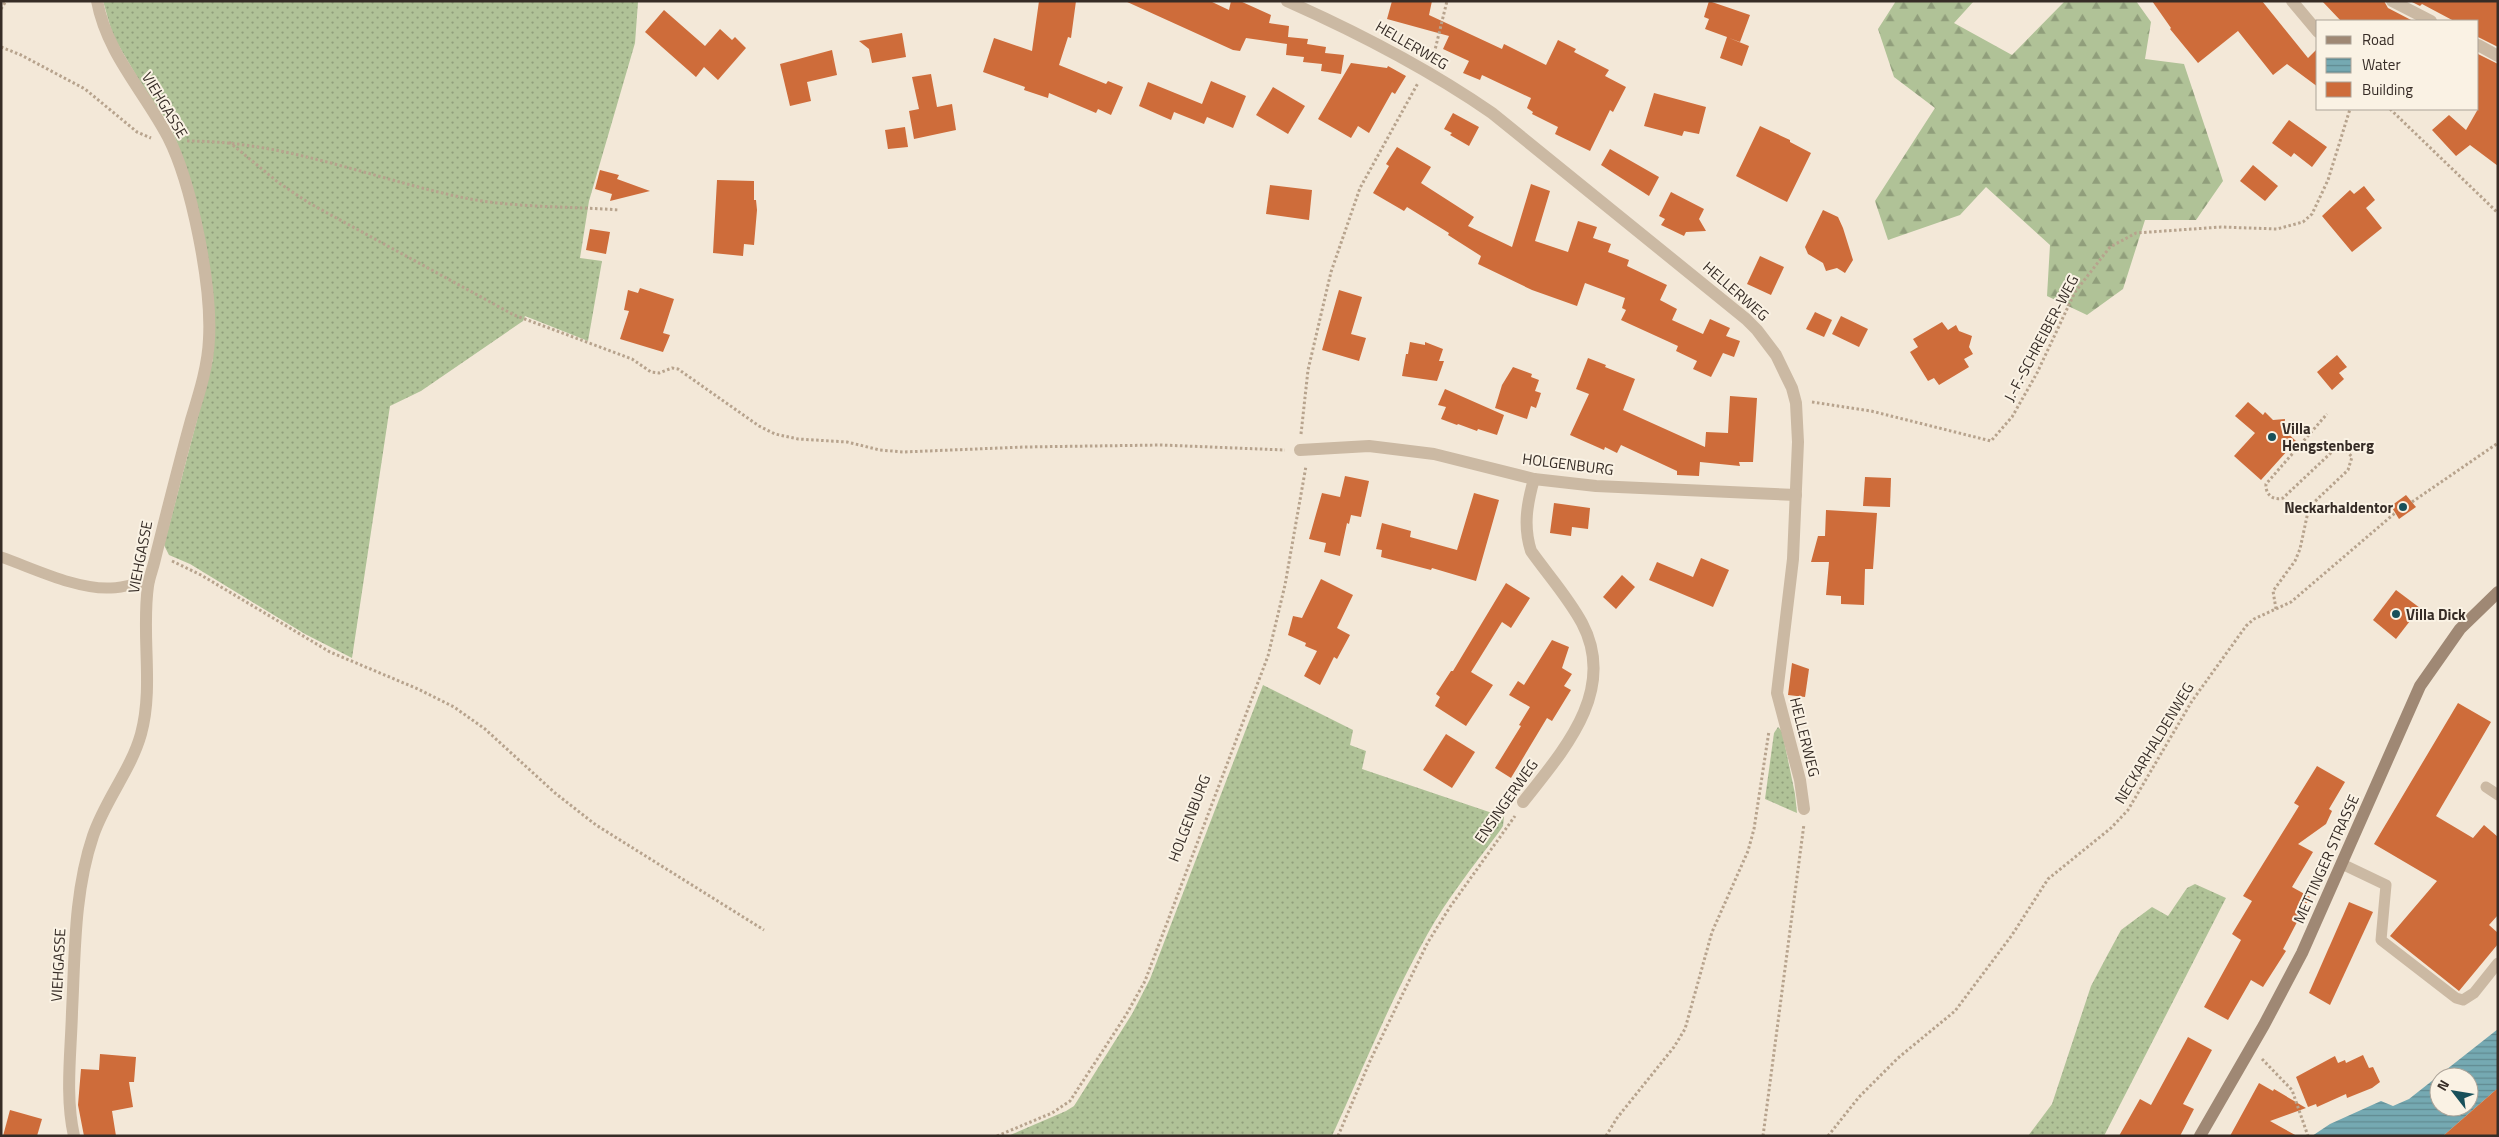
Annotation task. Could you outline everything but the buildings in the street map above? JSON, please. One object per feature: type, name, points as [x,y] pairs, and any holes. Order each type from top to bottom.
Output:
[{"type":"main road","name":"METTINGER STRASSE","points":[[2200,1136],[2298,962],[2420,686],[2447,646],[2498,592]]},
{"type":"street","name":"VIEHGASSE","points":[[74,1136],[70,1103],[70,1056],[76,925],[80,890],[97,824],[136,747],[144,725],[149,580],[156,556],[162,522],[199,394],[210,335],[205,279],[195,220],[169,140],[112,47],[103,26],[97,1]]},
{"type":"street","name":"HELLERWEG","points":[[1287,1],[1359,33],[1426,71],[1485,109],[1746,319],[1776,355],[1792,388],[1796,403],[1798,442],[1789,599],[1777,692],[1800,780],[1804,809]]},
{"type":"street","points":[[2292,1],[2316,30]]},
{"type":"street","points":[[2392,1],[2429,20]]},
{"type":"street","points":[[2479,46],[2498,56]]},
{"type":"street","name":"HOLGENBURG","points":[[1304,450],[1348,446],[1389,448],[1447,456],[1534,479],[1596,486],[1796,495]]},
{"type":"street","name":"ENSINGERWEG","points":[[1523,802],[1562,750],[1576,727],[1592,693],[1595,678],[1593,653],[1582,623],[1531,551],[1528,541],[1526,516],[1534,479]]},
{"type":"lane","points":[[1,557],[97,588],[112,588],[149,580]]},
{"type":"lane","points":[[2486,787],[2498,795]]},
{"type":"lane","points":[[2342,864],[2386,885],[2381,940],[2456,998],[2463,1000],[2471,997],[2498,963]]},
{"type":"path","points":[[1,9],[6,1]]},
{"type":"path","points":[[229,142],[279,183],[309,203],[514,315],[632,359],[651,372],[659,373],[672,368],[678,369],[759,426],[781,436],[847,442],[874,449],[903,452],[1039,446],[1161,445],[1304,450],[1308,370],[1331,272],[1360,188],[1378,152],[1426,71],[1435,52],[1447,1]]},
{"type":"path","points":[[1,47],[22,55],[85,89],[145,136],[169,140],[229,142],[302,154],[472,199],[619,210]]},
{"type":"path","name":"J.-F.-SCHREIBER-WEG","points":[[1796,403],[1818,402],[1870,411],[1991,441],[2012,417],[2042,361],[2075,292],[2110,246],[2136,233],[2221,227],[2277,229],[2303,222],[2312,214],[2328,180],[2350,110]]},
{"type":"path","points":[[2391,110],[2498,213]]},
{"type":"path","points":[[2276,608],[2273,591],[2300,549],[2309,507],[2348,470],[2352,457],[2344,448],[2334,450],[2283,498],[2271,497],[2266,489],[2266,484],[2327,414]]},
{"type":"path","points":[[2412,502],[2498,443]]},
{"type":"path","name":"HOLGENBURG","points":[[997,1136],[1052,1113],[1070,1101],[1126,1015],[1145,980],[1268,656],[1277,625],[1294,540],[1304,450]]},
{"type":"path","name":"NECKARHALDENWEG","points":[[1828,1136],[1859,1097],[1898,1058],[1955,1011],[2007,942],[2048,879],[2100,837],[2128,810],[2192,701],[2234,641],[2254,619],[2291,602],[2395,513]]},
{"type":"path","points":[[156,556],[201,575],[330,652],[418,689],[454,707],[485,729],[555,793],[596,825],[764,930]]},
{"type":"path","points":[[1606,1136],[1617,1118],[1674,1047],[1685,1029],[1712,932],[1748,851],[1762,793],[1770,729]]},
{"type":"path","name":"ENSINGERWEG","points":[[1338,1136],[1370,1061],[1428,942],[1450,907],[1510,824],[1523,802]]},
{"type":"path","points":[[1763,1136],[1794,901],[1804,809]]},
{"type":"path","points":[[2251,1048],[2292,1090],[2308,1136]]},
{"type":"green space","points":[[103,1],[638,2],[635,43],[589,201],[580,258],[602,261],[588,341],[525,316],[523,321],[421,391],[390,406],[352,658],[305,634],[190,564],[169,555],[164,545],[213,359],[184,161],[170,125],[143,87],[113,36]]},
{"type":"green space","points":[[1896,1],[1974,1],[1954,23],[2012,55],[2065,1],[2136,1],[2151,22],[2145,59],[2184,64],[2223,181],[2196,220],[2145,220],[2123,289],[2087,315],[2047,296],[2050,245],[1986,187],[1960,215],[1888,240],[1875,201],[1935,108],[1894,77],[1878,29]]},
{"type":"green space","points":[[1263,685],[1353,730],[1350,745],[1366,751],[1362,769],[1504,817],[1503,826],[1461,882],[1427,935],[1389,1009],[1332,1136],[1008,1136],[1074,1106],[1132,1014],[1150,979]]},
{"type":"green space","points":[[1778,727],[1782,731],[1797,813],[1765,799],[1774,733]]},
{"type":"green space","points":[[2195,884],[2226,898],[2104,1136],[2028,1136],[2052,1104],[2091,986],[2121,930],[2152,907],[2168,916],[2187,888]]},
{"type":"water","points":[[2498,1029],[2498,1088],[2479,1105],[2479,1067],[2450,1067]]},
{"type":"water","points":[[2429,1083],[2429,1117],[2465,1117],[2443,1136],[2312,1136],[2330,1124],[2381,1101],[2393,1106],[2409,1099]]},
{"type":"place","name":"Villa Hengstenberg","points":[[2272,437]]},
{"type":"place","name":"Neckarhaldentor","points":[[2403,507]]},
{"type":"place","name":"Villa Dick","points":[[2396,614]]}]
